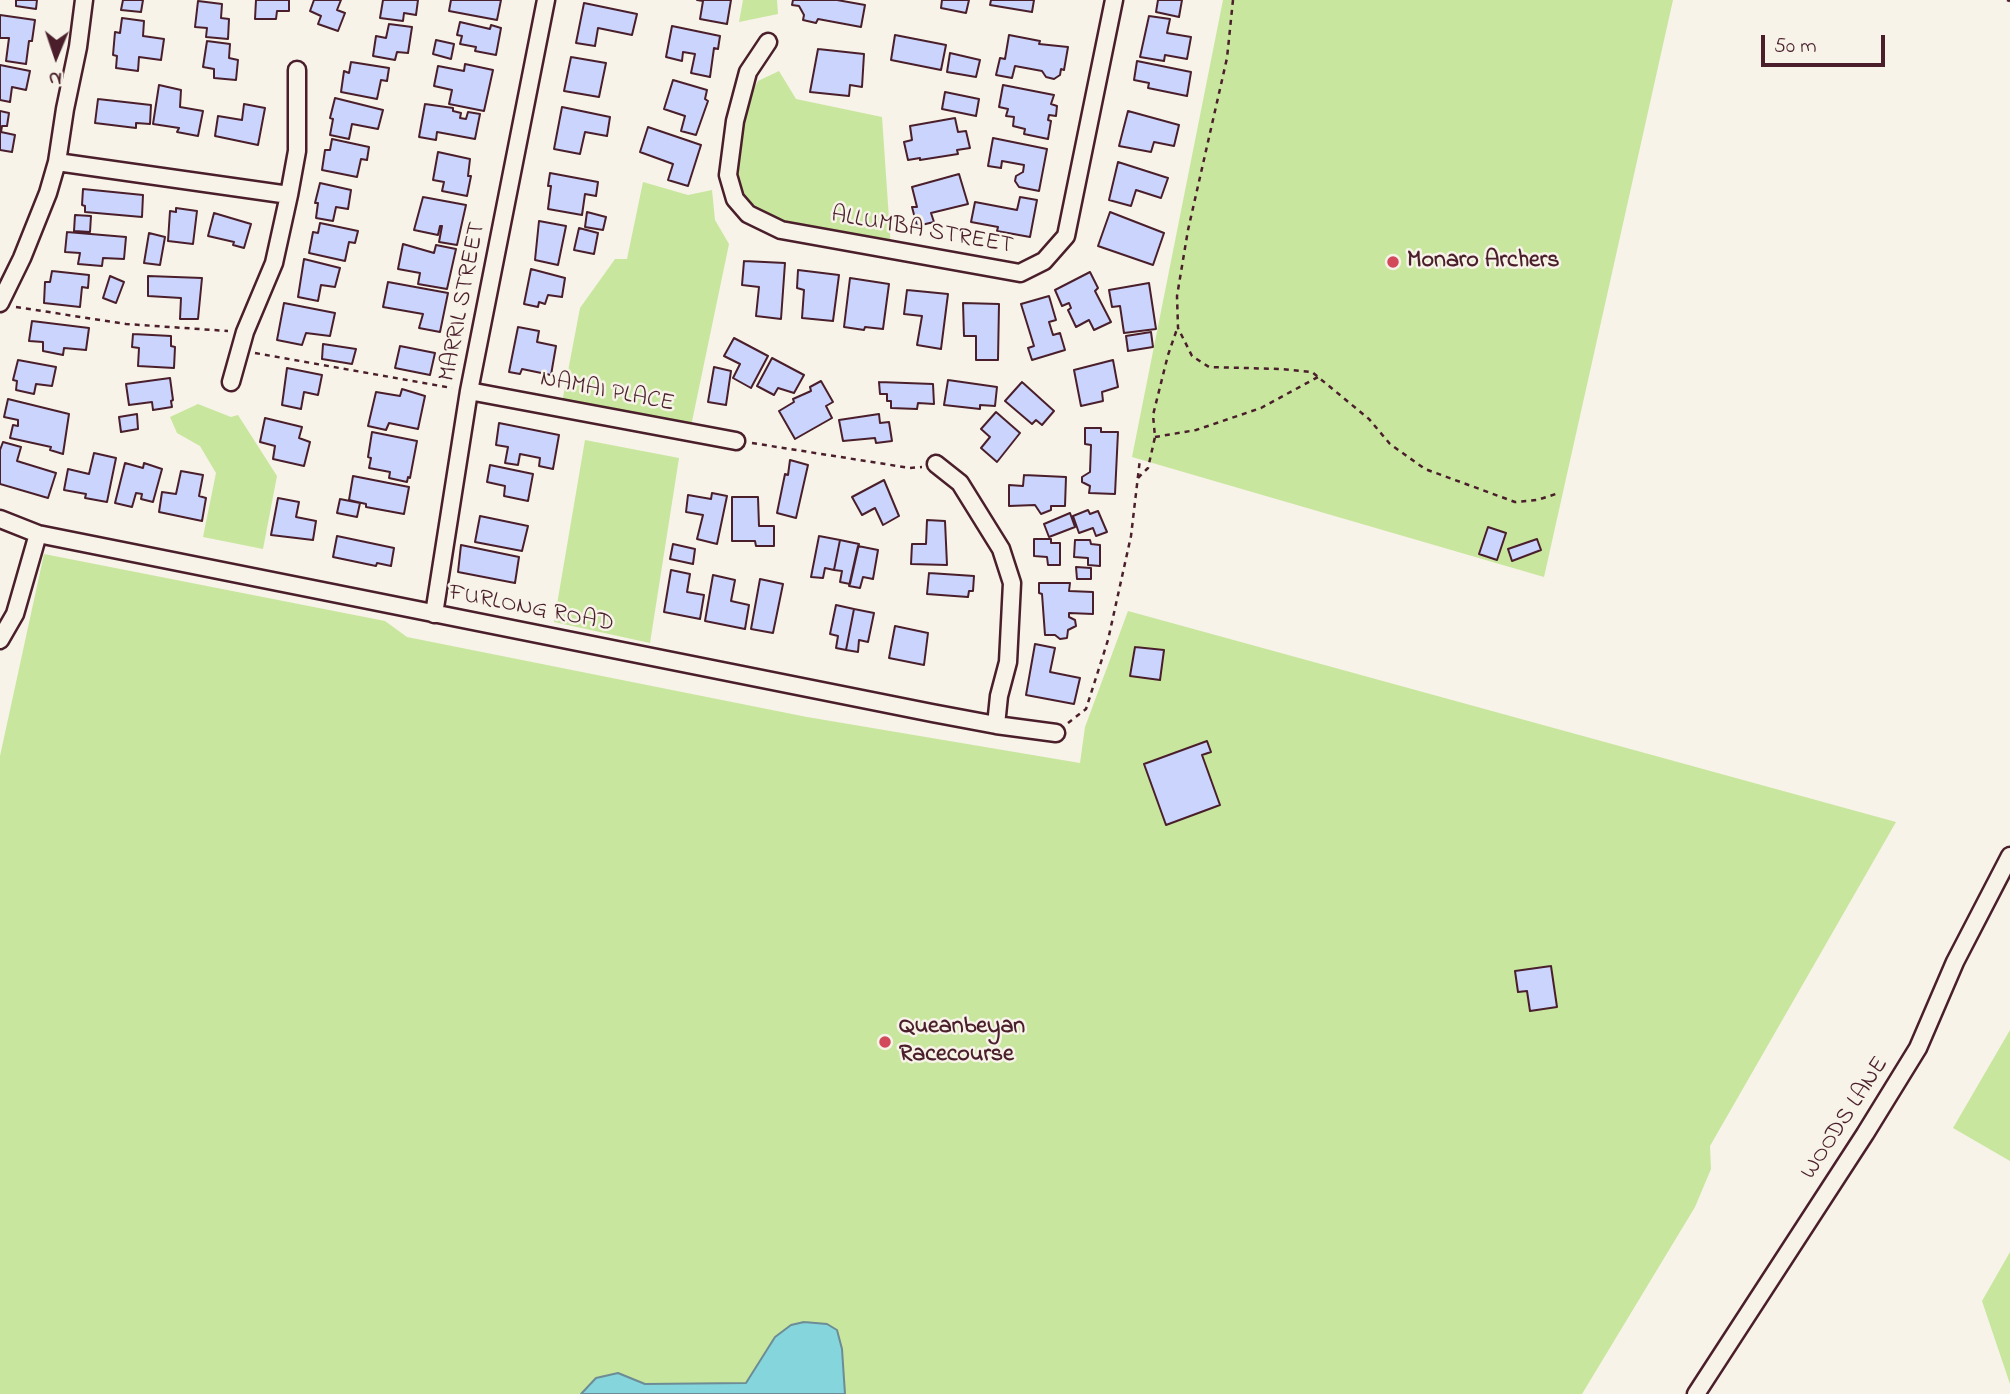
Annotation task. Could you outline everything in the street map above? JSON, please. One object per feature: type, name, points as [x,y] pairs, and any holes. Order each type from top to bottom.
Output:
[{"type":"street","points":[[6,305],[57,162],[84,0]]},
{"type":"street","name":"MARRIL STREET","points":[[434,614],[469,391],[546,0]]},
{"type":"street","name":"ALLUMBA STREET","points":[[768,43],[748,72],[735,121],[728,175],[735,199],[748,214],[781,230],[1020,274],[1044,261],[1066,236],[1114,0]]},
{"type":"street","points":[[231,382],[245,332],[274,263],[289,195],[297,151],[297,70]]},
{"type":"street","points":[[57,162],[289,195]]},
{"type":"street","name":"NAMAI PLACE","points":[[469,391],[736,441]]},
{"type":"street","points":[[936,464],[960,482],[1001,549],[1012,583],[1008,662],[999,696],[996,725]]},
{"type":"street","name":"FURLONG ROAD","points":[[0,519],[38,534],[996,725],[1056,733]]},
{"type":"street","points":[[0,640],[15,614],[38,534]]},
{"type":"street","name":"WOODS LANE","points":[[1696,1394],[1865,1135],[1918,1048],[1955,962],[2010,856]]},
{"type":"path","points":[[1138,478],[1148,468],[1155,437],[1153,415],[1168,355],[1178,328],[1179,283],[1203,157],[1227,58],[1233,0]]},
{"type":"path","points":[[6,305],[125,324],[245,332]]},
{"type":"path","points":[[1178,328],[1192,356],[1209,367],[1312,372],[1369,419],[1390,444],[1425,469],[1515,502],[1537,500],[1559,493]]},
{"type":"path","points":[[239,350],[469,391]]},
{"type":"path","points":[[1155,437],[1196,430],[1261,408],[1318,377]]},
{"type":"path","points":[[736,441],[910,468],[936,464]]},
{"type":"path","points":[[1056,733],[1086,709],[1108,640],[1131,536],[1140,458]]},
{"type":"green space","points":[[743,0],[777,0],[778,14],[739,22]]},
{"type":"green space","name":"Monaro Archers","points":[[1223,0],[1673,0],[1544,577],[1132,457]]},
{"type":"green space","points":[[779,71],[796,99],[882,117],[891,248],[775,220],[760,214],[741,193],[736,174],[737,161],[749,98],[758,81]]},
{"type":"green space","points":[[643,182],[688,195],[712,190],[715,220],[729,244],[690,431],[561,408],[580,308],[615,259],[627,259]]},
{"type":"green space","points":[[198,404],[231,417],[238,415],[277,476],[263,549],[203,537],[216,473],[200,446],[177,433],[170,417]]},
{"type":"green space","points":[[585,440],[679,458],[650,643],[554,622]]},
{"type":"green space","name":"Queanbeyan Racecourse","points":[[44,554],[385,621],[407,637],[807,717],[1080,763],[1085,727],[1128,611],[1896,822],[1710,1146],[1711,1169],[1695,1207],[1582,1394],[0,1394],[0,756]]},
{"type":"green space","points":[[2010,1030],[2010,1161],[1953,1128]]},
{"type":"green space","points":[[2010,1252],[2010,1384],[1982,1301]]},
{"type":"water","points":[[804,1322],[827,1324],[837,1330],[842,1349],[845,1394],[581,1394],[596,1378],[618,1373],[645,1384],[746,1383],[775,1337],[791,1325]]},
{"type":"building","points":[[16,0],[37,0],[36,9],[16,6]]},
{"type":"building","points":[[123,0],[143,0],[141,12],[121,10]]},
{"type":"building","points":[[256,0],[289,0],[289,11],[277,11],[276,19],[255,19]]},
{"type":"building","points":[[314,0],[341,0],[337,10],[345,13],[338,31],[318,24],[321,16],[310,11]]},
{"type":"building","points":[[383,0],[418,0],[416,15],[404,13],[403,21],[380,18]]},
{"type":"building","points":[[451,0],[501,0],[497,20],[449,11]]},
{"type":"building","points":[[697,0],[731,0],[727,24],[700,19],[703,1]]},
{"type":"building","points":[[793,0],[837,0],[865,5],[861,27],[818,19],[816,23],[803,20],[804,15],[799,6],[792,5]]},
{"type":"building","points":[[942,0],[969,0],[966,13],[941,8]]},
{"type":"building","points":[[991,0],[1034,0],[1032,12],[990,5]]},
{"type":"building","points":[[1158,0],[1182,0],[1179,17],[1156,12]]},
{"type":"building","points":[[198,1],[222,4],[221,18],[229,19],[228,39],[206,37],[207,28],[195,27]]},
{"type":"building","points":[[584,3],[637,14],[632,35],[598,28],[595,46],[576,43]]},
{"type":"building","points":[[0,15],[35,20],[26,64],[6,61],[9,38],[0,38]]},
{"type":"building","points":[[1149,16],[1170,19],[1167,33],[1191,37],[1187,59],[1165,55],[1164,61],[1140,57]]},
{"type":"building","points":[[122,18],[144,21],[143,36],[164,39],[161,60],[139,57],[138,71],[116,68],[117,56],[113,55],[115,32],[120,33]]},
{"type":"building","points":[[460,22],[490,29],[491,25],[501,28],[496,55],[475,51],[476,47],[460,44],[462,36],[457,35]]},
{"type":"building","points":[[389,24],[412,27],[408,53],[397,52],[395,60],[373,56],[376,36],[386,38]]},
{"type":"building","points":[[672,26],[720,36],[718,49],[714,48],[710,77],[691,73],[695,54],[683,52],[682,61],[666,57]]},
{"type":"building","points":[[895,35],[946,45],[941,70],[891,60]]},
{"type":"building","points":[[1009,35],[1040,41],[1039,44],[1068,47],[1064,70],[1061,69],[1060,75],[1054,79],[1046,77],[1042,71],[1015,66],[1012,78],[996,75],[1000,58],[1005,59]]},
{"type":"building","points":[[436,40],[454,44],[451,59],[433,54]]},
{"type":"building","points":[[207,41],[230,44],[229,58],[238,60],[236,80],[214,78],[214,69],[203,67]]},
{"type":"building","points":[[818,49],[864,54],[862,87],[850,85],[849,96],[810,92]]},
{"type":"building","points":[[950,53],[980,60],[976,77],[947,72]]},
{"type":"building","points":[[571,57],[606,63],[599,97],[564,91]]},
{"type":"building","points":[[1137,61],[1191,72],[1187,96],[1148,88],[1149,83],[1134,80]]},
{"type":"building","points":[[351,62],[389,68],[387,81],[381,80],[377,99],[341,92],[344,71],[349,73]]},
{"type":"building","points":[[465,64],[493,70],[484,111],[449,104],[452,90],[434,86],[438,66],[464,71]]},
{"type":"building","points":[[0,65],[30,71],[26,90],[12,87],[10,102],[0,100]]},
{"type":"building","points":[[673,80],[707,90],[705,99],[708,101],[696,135],[681,131],[685,116],[664,109]]},
{"type":"building","points":[[159,85],[181,90],[180,107],[203,111],[198,136],[177,132],[179,128],[153,124]]},
{"type":"building","points":[[1003,85],[1054,95],[1051,104],[1057,106],[1056,116],[1049,115],[1048,120],[1051,121],[1048,139],[1024,134],[1025,129],[1013,126],[1014,117],[1006,116],[1008,109],[999,107]]},
{"type":"building","points":[[945,92],[979,99],[976,116],[942,109]]},
{"type":"building","points":[[335,98],[383,110],[378,129],[352,124],[349,139],[330,135],[333,119],[330,118]]},
{"type":"building","points":[[98,99],[151,105],[150,124],[136,123],[136,128],[95,123]]},
{"type":"building","points":[[244,104],[265,108],[258,145],[215,136],[218,116],[242,120]]},
{"type":"building","points":[[425,104],[453,108],[453,111],[461,113],[460,118],[466,119],[468,112],[480,114],[475,139],[437,132],[436,140],[419,137]]},
{"type":"building","points":[[562,107],[610,117],[607,136],[585,132],[580,154],[554,149]]},
{"type":"building","points":[[0,111],[9,113],[7,126],[2,126],[1,132],[15,135],[12,152],[0,150]]},
{"type":"building","points":[[1128,111],[1179,125],[1174,146],[1154,142],[1151,152],[1119,146]]},
{"type":"building","points":[[955,118],[958,132],[966,131],[970,148],[957,150],[958,154],[908,160],[904,142],[912,140],[910,126]]},
{"type":"building","points":[[648,127],[701,145],[688,186],[668,180],[673,164],[640,152]]},
{"type":"building","points":[[993,138],[1047,149],[1039,191],[1019,187],[1015,181],[1016,176],[1023,172],[1024,165],[1002,161],[1001,168],[988,166]]},
{"type":"building","points":[[332,139],[369,147],[367,160],[361,159],[357,177],[322,170],[325,150],[330,150]]},
{"type":"building","points":[[438,152],[470,159],[468,176],[471,176],[467,196],[442,191],[444,182],[433,180]]},
{"type":"building","points":[[1118,162],[1168,178],[1161,198],[1136,190],[1131,206],[1109,200]]},
{"type":"building","points":[[550,173],[598,182],[596,196],[585,194],[582,215],[548,209]]},
{"type":"building","points":[[959,174],[968,204],[931,213],[934,222],[917,226],[912,207],[917,207],[912,187]]},
{"type":"building","points":[[320,183],[351,190],[348,209],[336,207],[333,221],[316,218],[318,203],[315,203]]},
{"type":"building","points":[[83,189],[143,195],[142,217],[85,212],[85,206],[82,205]]},
{"type":"building","points":[[423,197],[466,205],[457,245],[439,242],[442,226],[438,235],[414,230]]},
{"type":"building","points":[[1020,197],[1037,200],[1030,237],[997,231],[998,227],[971,222],[975,202],[1017,210]]},
{"type":"building","points":[[176,208],[197,211],[193,244],[168,241],[170,211],[176,212]]},
{"type":"building","points":[[587,212],[606,217],[603,230],[585,227]]},
{"type":"building","points":[[1110,212],[1164,233],[1153,265],[1098,246]]},
{"type":"building","points":[[214,213],[251,224],[244,248],[233,245],[234,242],[208,236]]},
{"type":"building","points":[[75,215],[91,216],[90,232],[74,231]]},
{"type":"building","points":[[539,221],[566,226],[558,265],[535,260]]},
{"type":"building","points":[[320,223],[358,231],[355,243],[349,242],[345,261],[309,253],[313,232],[318,233]]},
{"type":"building","points":[[579,228],[598,233],[594,254],[574,250]]},
{"type":"building","points":[[67,232],[126,237],[124,259],[103,258],[102,266],[78,264],[80,253],[65,252]]},
{"type":"building","points":[[149,233],[165,237],[160,265],[144,263]]},
{"type":"building","points":[[403,244],[434,253],[436,245],[456,249],[447,289],[418,284],[420,273],[398,269]]},
{"type":"building","points":[[304,259],[340,268],[335,287],[321,285],[318,301],[298,297]]},
{"type":"building","points":[[744,261],[785,263],[781,319],[756,316],[759,287],[742,285]]},
{"type":"building","points":[[531,269],[565,278],[562,297],[548,295],[545,304],[539,302],[538,307],[524,304]]},
{"type":"building","points":[[798,270],[839,275],[833,321],[802,318],[804,290],[797,288]]},
{"type":"building","points":[[52,271],[89,275],[88,288],[82,287],[80,307],[44,303],[45,282],[50,282]]},
{"type":"building","points":[[1090,272],[1098,288],[1095,291],[1111,322],[1094,330],[1089,320],[1076,327],[1068,310],[1071,308],[1069,303],[1062,306],[1055,290]]},
{"type":"building","points":[[110,276],[124,282],[116,303],[103,298]]},
{"type":"building","points":[[148,276],[202,278],[198,319],[180,319],[181,298],[148,296]]},
{"type":"building","points":[[850,278],[889,284],[883,329],[844,327]]},
{"type":"building","points":[[388,282],[448,293],[440,332],[419,328],[423,314],[383,307]]},
{"type":"building","points":[[1149,283],[1156,329],[1124,333],[1120,306],[1112,307],[1109,290]]},
{"type":"building","points":[[907,290],[948,294],[941,349],[917,345],[922,316],[904,314]]},
{"type":"building","points":[[1049,296],[1056,320],[1049,322],[1053,335],[1060,333],[1065,350],[1032,360],[1028,348],[1034,346],[1021,304]]},
{"type":"building","points":[[284,303],[335,313],[330,336],[306,333],[302,345],[277,340]]},
{"type":"building","points":[[963,303],[999,304],[998,360],[976,360],[976,336],[964,336]]},
{"type":"building","points":[[32,321],[89,328],[86,350],[64,348],[63,355],[43,351],[43,342],[29,341]]},
{"type":"building","points":[[518,327],[539,331],[537,342],[556,346],[551,375],[522,369],[520,374],[509,372]]},
{"type":"building","points":[[1151,332],[1153,347],[1128,351],[1126,336]]},
{"type":"building","points":[[133,334],[171,336],[171,346],[175,347],[174,368],[138,366],[139,348],[132,347]]},
{"type":"building","points":[[734,338],[768,356],[751,388],[733,378],[740,364],[724,356]]},
{"type":"building","points":[[323,344],[356,349],[352,364],[322,359]]},
{"type":"building","points":[[400,346],[435,353],[430,375],[395,368]]},
{"type":"building","points":[[772,358],[804,375],[794,393],[778,388],[774,395],[757,386]]},
{"type":"building","points":[[18,360],[56,367],[52,386],[36,384],[34,394],[16,390],[17,381],[13,380]]},
{"type":"building","points":[[1113,360],[1118,387],[1102,392],[1103,401],[1081,406],[1074,370]]},
{"type":"building","points":[[714,367],[731,371],[726,405],[708,402]]},
{"type":"building","points":[[287,368],[322,375],[318,395],[304,392],[301,409],[282,405]]},
{"type":"building","points":[[170,378],[172,407],[153,410],[152,402],[129,405],[126,384]]},
{"type":"building","points":[[948,380],[997,387],[995,406],[980,405],[980,409],[944,405]]},
{"type":"building","points":[[821,381],[833,402],[826,406],[832,418],[795,439],[779,411],[794,402],[793,399],[811,391],[810,387]]},
{"type":"building","points":[[879,382],[933,384],[934,404],[918,403],[917,409],[891,408],[887,394],[880,394]]},
{"type":"building","points":[[1022,382],[1054,411],[1042,425],[1036,420],[1032,424],[1005,401]]},
{"type":"building","points":[[402,389],[425,396],[418,429],[389,423],[386,430],[368,426],[376,392],[400,396]]},
{"type":"building","points":[[8,399],[69,414],[63,454],[50,450],[51,447],[10,438],[13,425],[18,426],[18,420],[4,417]]},
{"type":"building","points":[[996,412],[1020,433],[997,462],[981,448],[990,437],[981,429]]},
{"type":"building","points":[[137,414],[138,429],[121,432],[119,417]]},
{"type":"building","points":[[879,414],[880,423],[889,422],[892,441],[876,443],[875,438],[843,441],[839,420]]},
{"type":"building","points":[[265,418],[302,427],[299,438],[310,442],[304,466],[273,459],[275,446],[260,442]]},
{"type":"building","points":[[499,423],[559,435],[553,469],[539,466],[540,458],[520,454],[518,465],[505,463],[508,447],[496,445]]},
{"type":"building","points":[[1085,428],[1118,432],[1115,494],[1089,493],[1090,486],[1082,482],[1082,477],[1090,472],[1091,445],[1085,444]]},
{"type":"building","points":[[372,432],[417,441],[407,482],[389,478],[390,472],[369,468]]},
{"type":"building","points":[[3,442],[21,447],[17,461],[56,473],[48,498],[0,484],[0,450]]},
{"type":"building","points":[[94,453],[116,458],[107,502],[64,490],[68,469],[89,474]]},
{"type":"building","points":[[790,460],[808,465],[796,518],[777,513]]},
{"type":"building","points":[[125,463],[143,468],[144,463],[162,469],[153,502],[141,499],[142,494],[136,493],[132,507],[115,503]]},
{"type":"building","points":[[490,465],[533,474],[528,501],[504,496],[505,486],[487,482]]},
{"type":"building","points":[[181,471],[203,475],[199,496],[206,498],[202,521],[159,512],[162,492],[176,494]]},
{"type":"building","points":[[1024,475],[1066,477],[1065,506],[1051,506],[1051,510],[1041,514],[1035,505],[1009,506],[1009,485],[1023,486]]},
{"type":"building","points":[[353,476],[409,487],[404,514],[366,507],[366,504],[349,500]]},
{"type":"building","points":[[884,480],[899,516],[883,525],[875,508],[862,515],[852,497]]},
{"type":"building","points":[[712,493],[727,496],[717,544],[697,539],[703,515],[686,512],[688,495],[711,499]]},
{"type":"building","points":[[732,497],[758,497],[759,526],[774,526],[774,546],[756,546],[755,541],[732,541]]},
{"type":"building","points":[[278,498],[299,502],[296,517],[316,521],[313,540],[271,535]]},
{"type":"building","points":[[340,499],[360,503],[357,517],[337,513]]},
{"type":"building","points":[[1088,510],[1090,514],[1098,511],[1107,532],[1096,536],[1093,528],[1079,533],[1073,516]]},
{"type":"building","points":[[1070,513],[1075,527],[1049,537],[1044,524]]},
{"type":"building","points":[[480,516],[528,526],[522,551],[475,542]]},
{"type":"building","points":[[927,520],[945,521],[947,565],[911,564],[912,544],[926,544]]},
{"type":"building","points":[[1488,527],[1506,533],[1497,560],[1479,554]]},
{"type":"building","points":[[337,536],[394,548],[391,566],[377,563],[376,566],[333,557]]},
{"type":"building","points":[[819,536],[840,540],[834,570],[825,568],[823,578],[811,577]]},
{"type":"building","points":[[1034,539],[1051,539],[1051,543],[1060,543],[1060,565],[1048,565],[1047,557],[1034,556]]},
{"type":"building","points":[[1537,539],[1541,550],[1512,561],[1508,549]]},
{"type":"building","points":[[840,540],[859,544],[850,584],[840,582],[842,571],[834,570]]},
{"type":"building","points":[[1075,540],[1090,540],[1091,544],[1100,545],[1100,566],[1088,565],[1088,558],[1074,557]]},
{"type":"building","points":[[673,544],[695,549],[693,564],[670,559]]},
{"type":"building","points":[[461,545],[519,557],[515,583],[458,572]]},
{"type":"building","points":[[858,546],[878,550],[873,579],[863,577],[860,588],[849,586]]},
{"type":"building","points":[[1076,567],[1091,568],[1091,579],[1077,579]]},
{"type":"building","points":[[671,570],[690,574],[687,592],[704,595],[700,619],[664,612]]},
{"type":"building","points":[[929,573],[974,576],[973,591],[969,591],[968,597],[927,594]]},
{"type":"building","points":[[713,575],[735,580],[731,601],[749,605],[745,629],[705,621]]},
{"type":"building","points":[[760,579],[783,584],[773,633],[751,629]]},
{"type":"building","points":[[1039,583],[1070,583],[1069,591],[1093,592],[1093,614],[1069,613],[1076,626],[1068,630],[1067,638],[1045,635]]},
{"type":"building","points":[[836,605],[854,609],[846,650],[836,648],[838,636],[830,634]]},
{"type":"building","points":[[854,609],[874,613],[868,642],[859,640],[858,652],[846,650]]},
{"type":"building","points":[[895,626],[928,633],[924,665],[889,658]]},
{"type":"building","points":[[1035,644],[1055,648],[1050,672],[1080,678],[1074,704],[1026,695]]},
{"type":"building","points":[[1135,647],[1164,650],[1160,680],[1130,676]]},
{"type":"building","points":[[1207,741],[1211,752],[1202,755],[1220,805],[1166,825],[1144,764]]},
{"type":"building","points":[[1551,966],[1557,1007],[1530,1011],[1527,991],[1518,992],[1515,971]]},
{"type":"place","name":"Monaro Archers","points":[[1393,262]]},
{"type":"place","name":"Queanbeyan Racecourse","points":[[885,1042]]}]
